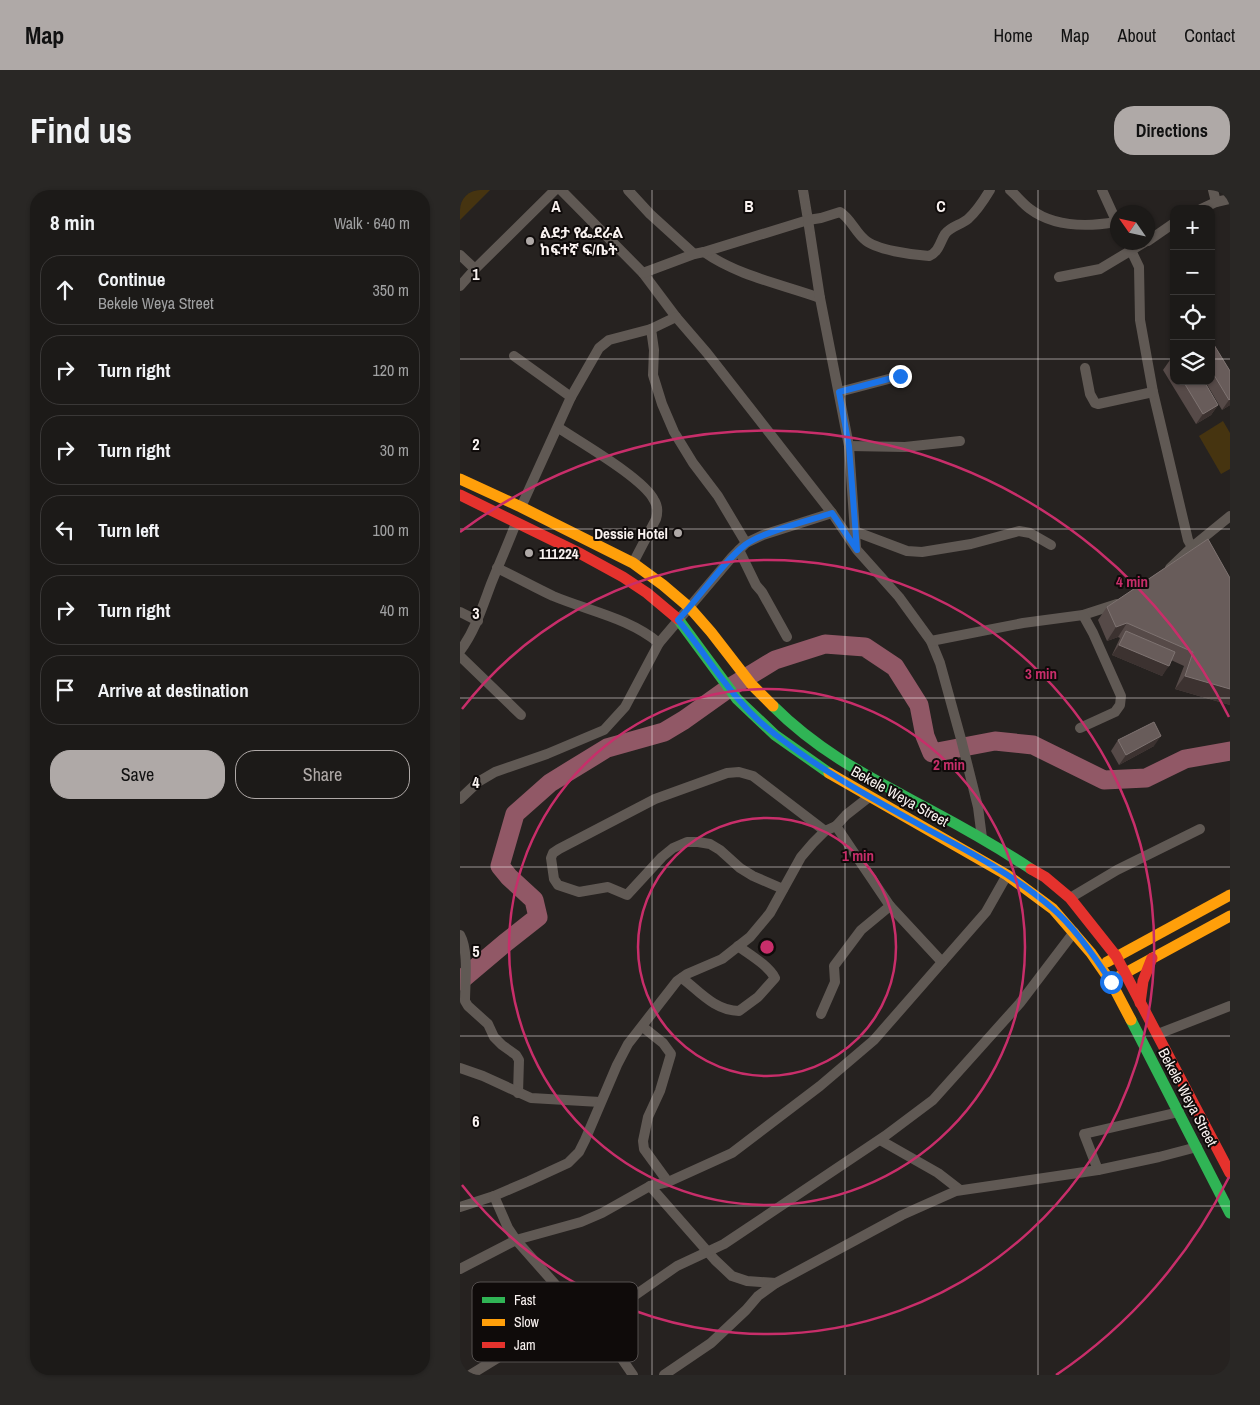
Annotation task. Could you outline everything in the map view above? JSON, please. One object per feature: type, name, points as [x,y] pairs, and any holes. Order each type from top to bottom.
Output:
[{"type":"main road","points":[[460,479],[633,563],[690,608],[712,632],[752,685],[794,727],[836,758],[982,838],[1045,877],[1070,898],[1103,938],[1126,973],[1140,1003],[1227,1160],[1230,1173]]},
{"type":"main road","name":"Bekele Weya Street","points":[[460,496],[581,554],[623,577],[647,593],[678,620],[737,699],[775,735],[822,769],[1007,875],[1053,909],[1074,932],[1111,982],[1208,1167],[1230,1213]]},
{"type":"main road","points":[[1100,966],[1230,895]]},
{"type":"main road","points":[[1111,982],[1230,916]]},
{"type":"main road","points":[[1103,938],[1134,942],[1146,940]]},
{"type":"main road","points":[[1140,1003],[1143,981],[1152,958]]},
{"type":"street","points":[[460,286],[555,190]]},
{"type":"street","points":[[562,190],[643,273],[832,513],[857,550],[899,596],[931,641],[940,663],[978,807],[982,838]]},
{"type":"street","points":[[628,190],[650,214],[699,253],[751,275],[820,298]]},
{"type":"street","points":[[803,190],[820,298],[849,446],[854,531],[857,550]]},
{"type":"street","points":[[643,273],[699,253],[840,212],[870,244],[929,256],[934,254],[946,234],[953,227],[970,218],[990,190]]},
{"type":"street","points":[[1010,190],[1029,208],[1046,218],[1068,224],[1094,226],[1110,225]]},
{"type":"street","points":[[1102,190],[1110,208]]},
{"type":"street","points":[[1213,190],[1216,202]]},
{"type":"street","points":[[1210,205],[1230,199]]},
{"type":"street","points":[[1155,236],[1170,226]]},
{"type":"street","points":[[1058,277],[1100,269],[1125,250]]},
{"type":"street","points":[[1130,250],[1139,267],[1140,320],[1153,392],[1188,540],[1192,547]]},
{"type":"street","points":[[460,255],[475,269]]},
{"type":"street","points":[[521,507],[559,428],[571,397],[600,348],[609,340],[651,329],[676,317]]},
{"type":"street","points":[[651,329],[654,350],[653,375],[662,404],[674,432],[693,463],[718,496],[743,547],[756,585],[762,592],[787,637]]},
{"type":"street","points":[[514,356],[571,397]]},
{"type":"street","points":[[1085,368],[1090,394],[1095,403],[1153,392]]},
{"type":"street","points":[[839,392],[900,376]]},
{"type":"street","points":[[559,428],[643,486],[656,502],[658,513],[656,519],[633,563]]},
{"type":"street","points":[[849,446],[905,447],[960,441]]},
{"type":"street","points":[[460,799],[478,782],[495,772],[547,754],[604,730],[625,707],[659,643],[743,547],[763,535],[832,513]]},
{"type":"street","points":[[1162,576],[1192,547],[1230,516]]},
{"type":"street","points":[[460,651],[478,621],[497,568],[516,524]]},
{"type":"street","points":[[854,531],[907,551],[922,552],[971,544],[1019,531],[1030,533],[1050,545]]},
{"type":"street","points":[[497,568],[554,596],[606,614],[646,632],[659,643]]},
{"type":"street","points":[[931,641],[1083,615],[1126,602]]},
{"type":"street","points":[[460,612],[478,621]]},
{"type":"street","points":[[1080,728],[1116,712],[1120,705],[1121,696],[1083,615]]},
{"type":"street","points":[[460,656],[521,715]]},
{"type":"street","points":[[783,889],[740,868],[720,850],[710,844],[698,842],[687,842],[673,848],[662,857],[627,895],[608,887],[579,892],[558,885],[554,879],[551,858],[553,853],[559,849],[655,799],[733,772],[753,776],[825,831]]},
{"type":"street","points":[[460,1207],[494,1196],[568,1163],[578,1152],[585,1140],[600,1102],[628,1044],[677,981],[722,959],[750,937],[770,913],[801,857],[825,831],[836,826],[846,814],[870,797]]},
{"type":"street","points":[[836,826],[890,906],[942,962]]},
{"type":"street","points":[[1070,898],[1117,870],[1200,829]]},
{"type":"street","points":[[460,1269],[516,1240],[581,1222],[602,1213],[650,1186],[668,1182],[732,1153],[820,1086],[874,1040],[986,912],[1007,875]]},
{"type":"street","points":[[821,1014],[834,982],[834,966],[861,930],[890,906]]},
{"type":"street","points":[[638,1293],[677,1266],[724,1244],[880,1140],[932,1100],[1020,1003],[1074,932]]},
{"type":"street","points":[[460,935],[465,955],[465,1001],[488,1024],[494,1037],[516,1055],[519,1060],[518,1093]]},
{"type":"street","points":[[682,978],[707,999],[720,1007],[739,1011],[758,997],[775,978],[764,966],[738,946]]},
{"type":"street","points":[[1158,1034],[1230,1006]]},
{"type":"street","points":[[643,1027],[664,1043],[671,1054],[660,1091],[648,1117],[643,1141],[644,1149],[668,1182]]},
{"type":"street","points":[[460,1068],[483,1076],[531,1098],[600,1102]]},
{"type":"street","points":[[1098,1170],[1084,1134],[1179,1112]]},
{"type":"street","points":[[880,1140],[938,1173],[960,1190]]},
{"type":"street","points":[[664,1375],[711,1343],[758,1296],[776,1283],[902,1215],[960,1190],[1098,1170],[1197,1147]]},
{"type":"street","points":[[1208,1167],[1227,1160]]},
{"type":"street","points":[[650,1186],[715,1260],[732,1276],[747,1281],[776,1283]]},
{"type":"street","points":[[494,1196],[508,1228],[516,1240],[553,1282]]},
{"type":"street","points":[[470,1375],[491,1362]]},
{"type":"street","points":[[624,1362],[633,1375]]},
{"type":"shaded area","points":[[460,190],[490,190],[460,220]]},
{"type":"shaded area","points":[[1223,421],[1230,433],[1230,469],[1221,474],[1199,436]]},
{"type":"building","points":[[1215,347],[1230,371],[1229,400],[1215,377]]},
{"type":"building","points":[[1185,385],[1206,385],[1218,405],[1203,414]]},
{"type":"building","points":[[1208,539],[1230,578],[1230,689],[1185,676],[1193,652],[1127,623],[1116,627],[1107,607]]},
{"type":"building","points":[[1126,631],[1175,652],[1169,666],[1119,645]]},
{"type":"building","points":[[1154,722],[1161,736],[1126,755],[1118,740]]},
{"type":"waterway","points":[[460,981],[538,917],[534,900],[500,866],[515,814],[550,783],[607,748],[664,732],[729,688],[775,660],[825,644],[865,647],[895,667],[919,705],[925,736],[932,753],[995,741],[1033,745],[1104,780],[1146,778],[1185,759],[1230,751]]},
{"type":"traffic: fast","points":[[678,619],[737,699],[775,735],[829,773]]},
{"type":"traffic: fast","points":[[773,706],[791,723],[829,752],[1031,869]]},
{"type":"traffic: fast","points":[[1131,1020],[1230,1213]]},
{"type":"traffic: slow","points":[[460,479],[633,563],[690,608],[752,685],[773,706]]},
{"type":"traffic: slow","points":[[829,773],[1007,875],[1053,909],[1091,953],[1111,982],[1131,1020]]},
{"type":"traffic: slow","points":[[1107,962],[1230,895]]},
{"type":"traffic: slow","points":[[1118,977],[1230,916]]},
{"type":"traffic: jam","points":[[460,495],[581,554],[623,577],[647,593],[678,619]]},
{"type":"traffic: jam","points":[[1031,869],[1045,877],[1070,898],[1116,956],[1230,1173]]},
{"type":"traffic: jam","points":[[1140,1003],[1143,981],[1152,958]]},
{"type":"place","name":"ልደታ የፌደራል ከፍተኛ ፍ/ቤት","points":[[530,241]]},
{"type":"place","name":"Dessie Hotel","points":[[678,533]]},
{"type":"place","name":"111224","points":[[529,553]]},
{"type":"route","points":[[900,376],[839,392],[849,446],[854,531],[857,550],[832,513],[763,535],[746,544],[732,557],[678,620],[737,699],[775,735],[822,769],[964,849],[1033,893],[1053,909],[1074,932],[1111,982]]}]
